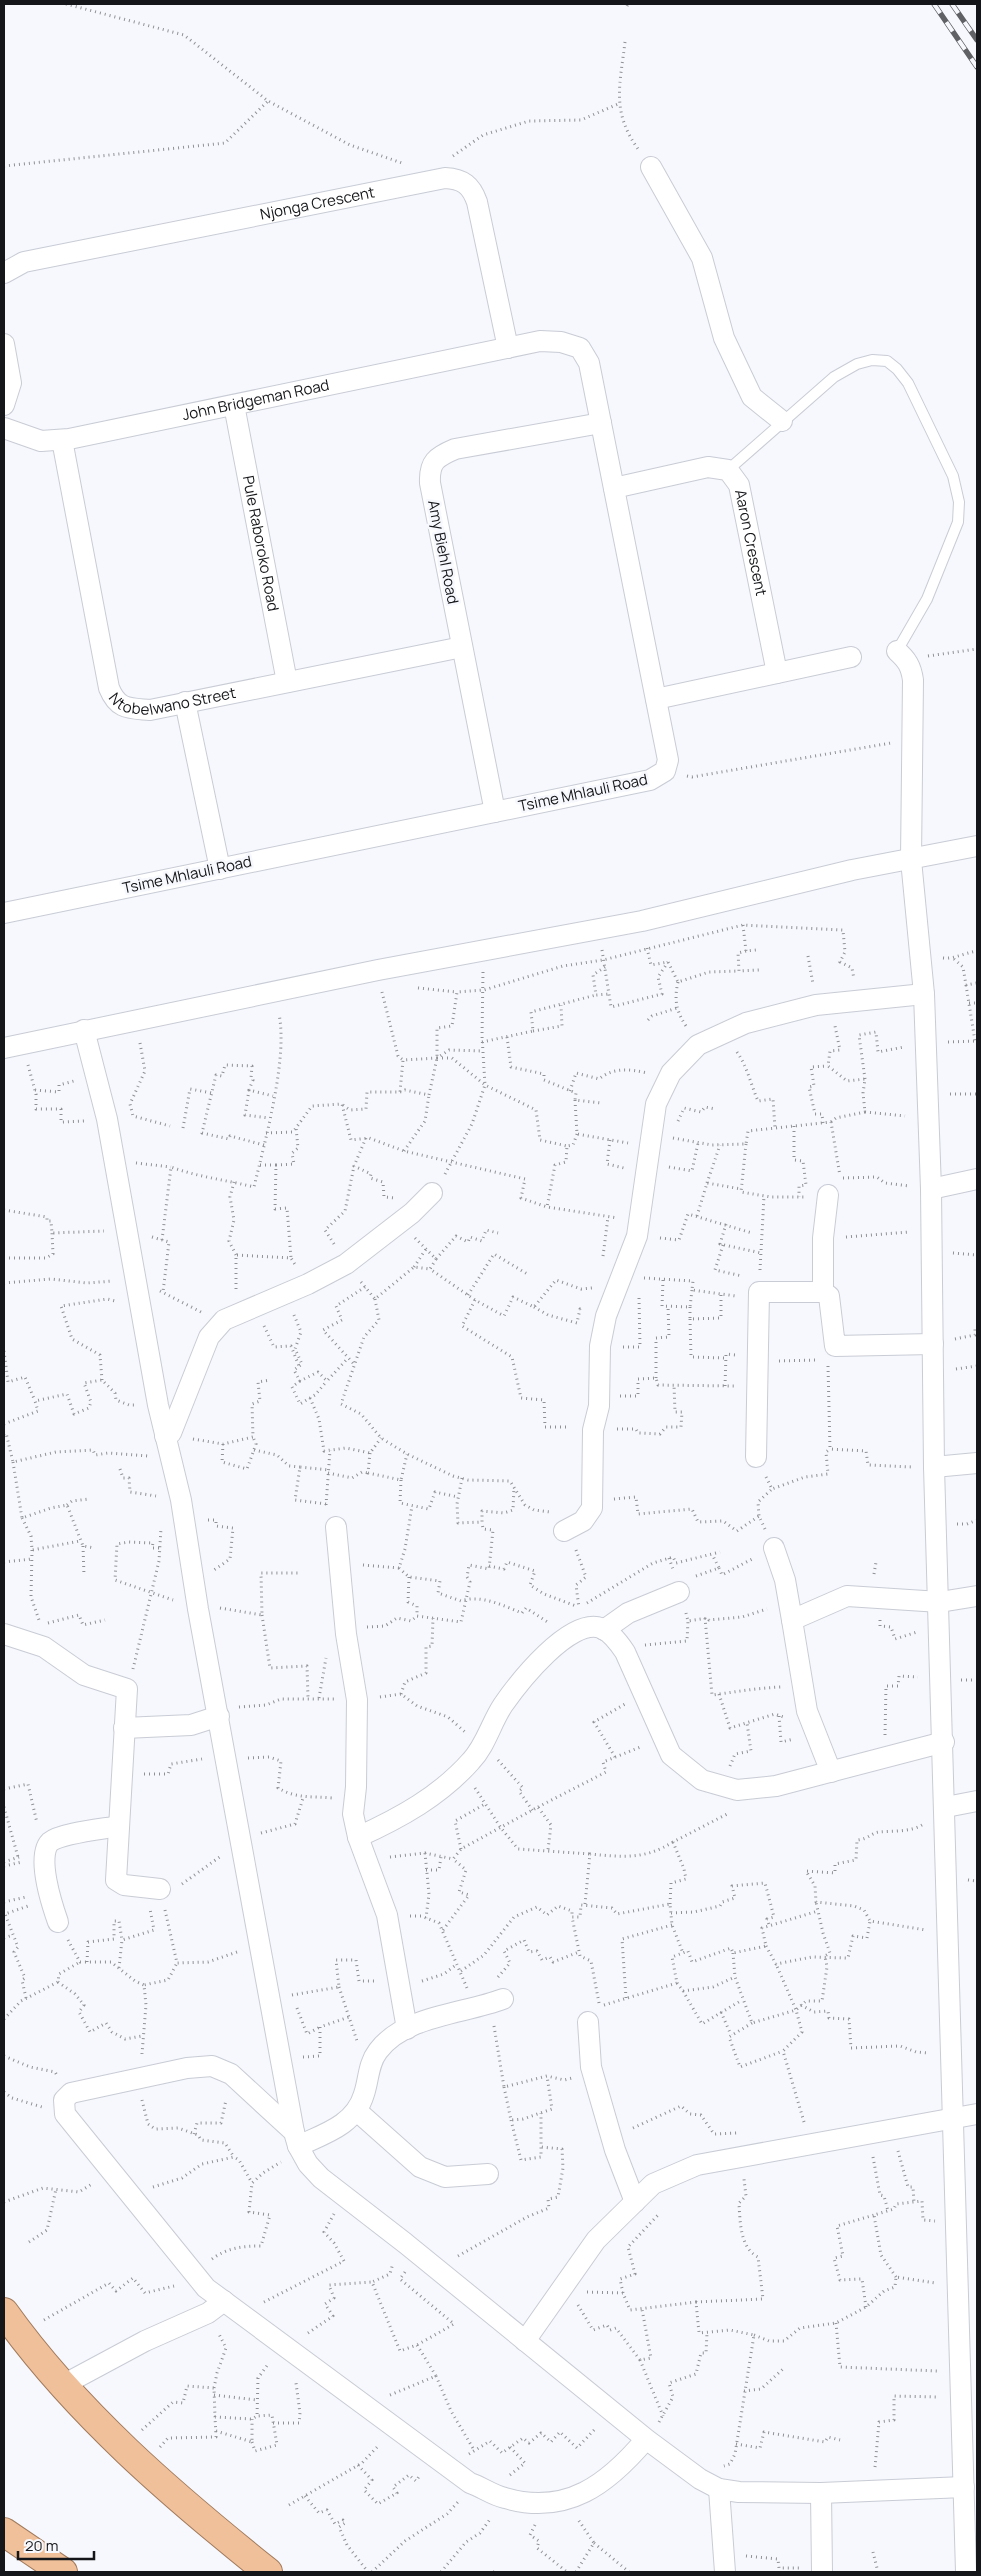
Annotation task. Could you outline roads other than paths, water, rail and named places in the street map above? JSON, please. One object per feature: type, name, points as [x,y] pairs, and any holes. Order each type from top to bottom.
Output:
[{"type":"highway","points":[[4,2312],[63,2385],[123,2448],[268,2572]]},
{"type":"highway","points":[[4,2532],[63,2572]]},
{"type":"street","points":[[651,167],[702,258],[724,338],[752,397],[782,421]]},
{"type":"street","name":"Njonga Crescent","points":[[4,273],[24,262],[445,178],[462,181],[474,192],[508,348]]},
{"type":"street","name":"Tsime Mhlauli Road","points":[[4,913],[650,780],[665,771],[668,760],[588,363],[580,348],[561,342],[540,342],[508,348]]},
{"type":"street","points":[[4,344],[11,383],[4,405]]},
{"type":"street","name":"John Bridgeman Road","points":[[4,428],[41,441],[62,440],[508,348]]},
{"type":"street","name":"Pule Raboroko Road","points":[[234,405],[287,682]]},
{"type":"street","name":"Amy Biehl Road","points":[[495,812],[430,483],[429,469],[435,460],[455,449],[600,423]]},
{"type":"street","name":"Ntobelwano Street","points":[[62,440],[109,688],[114,700],[125,707],[150,710],[462,647]]},
{"type":"street","name":"Aaron Crescent","points":[[614,488],[708,467],[728,470],[739,485],[777,673]]},
{"type":"street","points":[[901,655],[911,668],[913,680],[914,739],[911,860],[924,994],[929,1120],[933,1344],[926,1464],[940,1602],[964,2487],[970,2507],[966,2572]]},
{"type":"street","points":[[656,699],[850,657]]},
{"type":"street","points":[[185,702],[220,869]]},
{"type":"street","points":[[4,1048],[378,970],[598,930],[852,870],[977,846]]},
{"type":"street","points":[[564,1531],[583,1521],[589,1515],[593,1500],[595,1424],[600,1396],[600,1346],[606,1316],[631,1277],[656,1104],[668,1077],[698,1045],[746,1023],[811,1005],[924,994]]},
{"type":"street","points":[[84,1030],[107,1119],[158,1404],[168,1434],[170,1457],[180,1500],[261,1943],[280,2059],[296,2139],[308,2164],[344,2197],[412,2248],[646,2439],[700,2480],[719,2489],[739,2492],[821,2493],[964,2487]]},
{"type":"street","points":[[931,1189],[977,1179]]},
{"type":"street","points":[[168,1434],[209,1337],[224,1320],[304,1286],[346,1264],[432,1193]]},
{"type":"street","points":[[823,1292],[823,1238],[828,1195]]},
{"type":"street","points":[[756,1457],[759,1286],[823,1292],[829,1296],[831,1304],[831,1350],[933,1344]]},
{"type":"street","points":[[926,1464],[977,1462]]},
{"type":"street","points":[[336,1527],[346,1628],[357,1700],[356,1787],[353,1814],[358,1837],[387,1915],[407,2029]]},
{"type":"street","points":[[774,1548],[785,1580],[807,1711],[831,1772]]},
{"type":"street","points":[[604,1630],[628,1612],[679,1592]]},
{"type":"street","points":[[790,1612],[847,1596],[940,1602],[977,1596]]},
{"type":"street","points":[[358,1837],[398,1819],[426,1802],[463,1769],[481,1747],[503,1705],[540,1661],[575,1632],[594,1627],[604,1630],[625,1652],[671,1755],[702,1780],[737,1790],[776,1786],[944,1742]]},
{"type":"street","points":[[4,1634],[44,1647],[84,1674],[128,1689],[124,1728],[116,1880],[124,1885],[153,1888]]},
{"type":"street","points":[[124,1728],[191,1726],[219,1716]]},
{"type":"street","points":[[946,1807],[977,1800]]},
{"type":"street","points":[[58,1922],[50,1900],[45,1852],[51,1841],[57,1838],[119,1826]]},
{"type":"street","points":[[296,2139],[337,2128],[357,2110],[364,2095],[370,2065],[378,2051],[407,2029],[490,2004]]},
{"type":"street","points":[[588,2022],[593,2074],[611,2135],[635,2202]]},
{"type":"street","points":[[216,2307],[194,2275],[64,2114],[67,2096],[142,2076],[186,2068],[212,2066],[231,2074],[296,2139]]},
{"type":"street","points":[[357,2110],[420,2167],[445,2177],[488,2174]]},
{"type":"street","points":[[525,2341],[565,2292],[596,2240],[652,2184],[697,2165],[977,2114]]},
{"type":"street","points":[[63,2385],[216,2307],[241,2313],[292,2353],[378,2414],[452,2470],[489,2492],[538,2504],[566,2501],[604,2481],[623,2466],[646,2439]]},
{"type":"street","points":[[719,2489],[725,2563]]},
{"type":"street","points":[[821,2493],[822,2570]]},
{"type":"lane","points":[[728,470],[834,377],[857,364],[872,360],[887,361],[897,369],[908,384],[953,476],[959,508],[958,522],[901,655]]},
{"type":"railway","points":[[934,4],[977,67]]},
{"type":"railway","points":[[952,4],[977,40]]}]
